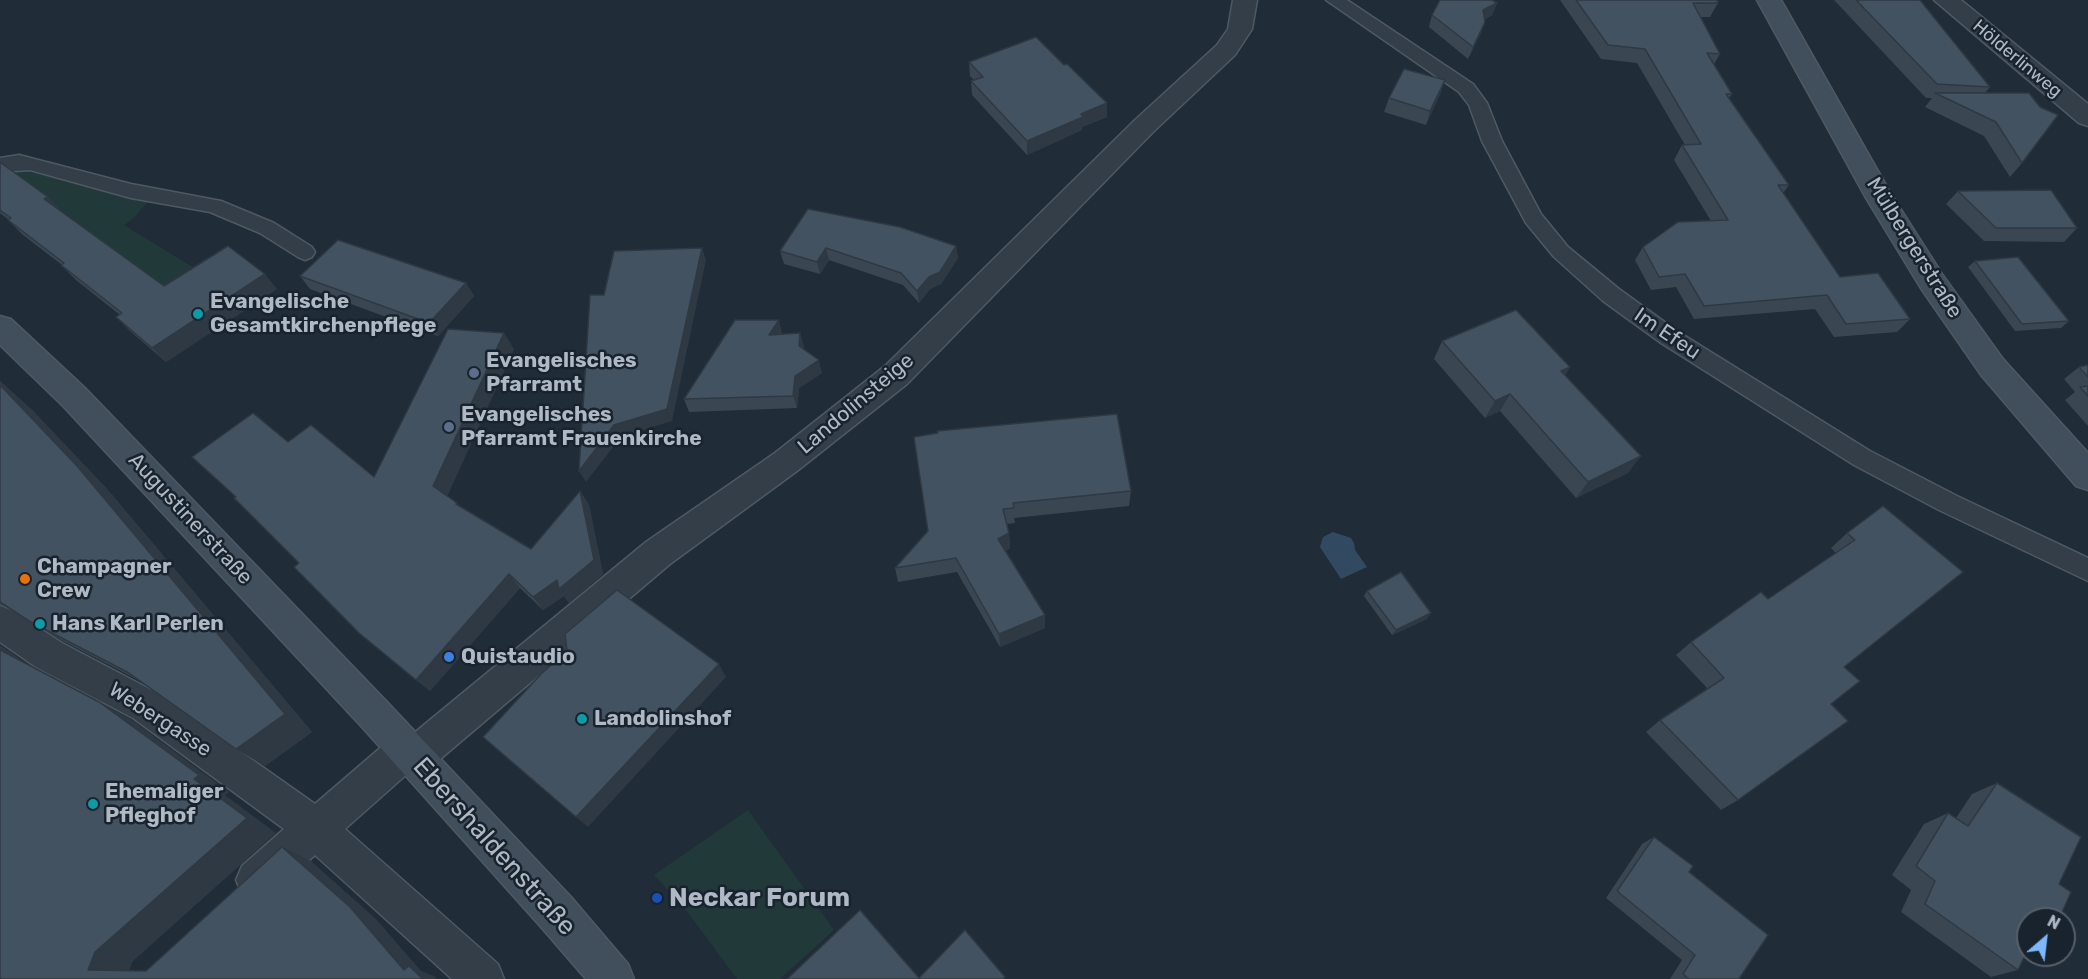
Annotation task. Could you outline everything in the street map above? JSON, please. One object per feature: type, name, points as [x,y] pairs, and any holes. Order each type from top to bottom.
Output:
[{"type":"main road","name":"Mülbergerstraße","points":[[1769,0],[1880,198],[1932,282],[1992,367],[2088,476]]},
{"type":"main road","name":"Augustinerstraße","points":[[0,327],[74,397],[375,715]]},
{"type":"main road","name":"Ebershaldenstraße","points":[[375,715],[556,912],[613,979]]},
{"type":"street","name":"Landolinsteige","points":[[228,906],[314,828],[410,754],[658,553],[786,462],[896,375],[1144,126],[1226,51],[1240,29],[1245,0]]},
{"type":"street","name":"Hölderlinweg","points":[[1946,0],[2088,117]]},
{"type":"street","name":"Webergasse","points":[[0,622],[49,655],[146,706],[314,828],[483,979]]},
{"type":"lane","name":"Im Efeu","points":[[1335,0],[1466,88],[1478,104],[1492,141],[1533,218],[1561,252],[1611,295],[1669,337],[1862,458],[1948,503],[2088,570]]},
{"type":"lane","points":[[0,165],[30,163],[131,190],[214,206],[267,228],[305,252]]},
{"type":"green space","points":[[17,169],[149,200],[134,218],[124,225],[212,279],[177,301],[6,171]]},
{"type":"green space","points":[[748,810],[834,930],[780,979],[737,979],[686,910],[654,875]]},
{"type":"water","points":[[1333,532],[1351,538],[1355,550],[1367,567],[1341,579],[1320,547],[1323,537]]},
{"type":"building","points":[[1440,0],[1492,0],[1497,3],[1483,10],[1485,22],[1473,47],[1432,15]]},
{"type":"building","points":[[1576,0],[1717,0],[1718,3],[1693,3],[1720,54],[1707,53],[1732,94],[1726,94],[1789,185],[1778,185],[1840,277],[1878,273],[1910,319],[1846,324],[1827,295],[1704,306],[1685,274],[1659,277],[1643,247],[1678,222],[1728,220],[1682,145],[1701,144],[1645,49],[1608,45]]},
{"type":"building","points":[[1856,0],[1920,0],[1990,87],[1937,84]]},
{"type":"building","points":[[1036,37],[1107,103],[1081,114],[1083,117],[1027,141],[971,81],[983,77],[969,62]]},
{"type":"building","points":[[1404,69],[1445,80],[1430,111],[1389,98]]},
{"type":"building","points":[[1935,93],[2029,93],[2040,107],[2058,115],[2022,163],[1996,122]]},
{"type":"building","points":[[0,162],[48,197],[44,199],[164,286],[228,246],[265,274],[152,348],[116,317],[122,313],[61,265],[64,263],[8,220],[11,218],[0,210]]},
{"type":"building","points":[[2051,190],[2077,228],[1996,228],[1958,191]]},
{"type":"building","points":[[808,209],[900,227],[956,246],[940,272],[929,277],[917,291],[901,273],[826,248],[817,262],[780,251]]},
{"type":"building","points":[[338,240],[466,283],[429,323],[300,276]]},
{"type":"building","points":[[702,248],[667,409],[614,425],[579,471],[590,295],[604,295],[614,251]]},
{"type":"building","points":[[2018,257],[2069,321],[2022,324],[1975,261]]},
{"type":"building","points":[[1516,310],[1570,367],[1561,371],[1641,456],[1588,482],[1510,394],[1495,401],[1442,341]]},
{"type":"building","points":[[735,320],[779,320],[769,335],[800,333],[799,346],[819,360],[795,376],[793,396],[684,399]]},
{"type":"building","points":[[448,329],[504,333],[433,486],[456,504],[531,549],[580,491],[594,560],[559,589],[557,580],[533,597],[509,574],[416,680],[359,633],[294,567],[299,563],[234,498],[236,497],[192,457],[253,413],[288,442],[311,425],[374,477]]},
{"type":"building","points":[[2088,365],[2088,377],[2079,367]]},
{"type":"building","points":[[0,385],[77,466],[285,714],[236,749],[129,673],[29,621],[0,602]]},
{"type":"building","points":[[2088,386],[2088,396],[2080,387]]},
{"type":"building","points":[[1117,414],[1131,491],[1013,503],[1014,508],[1003,509],[1009,533],[998,539],[1045,615],[999,634],[956,558],[895,568],[928,531],[914,437],[938,433],[937,431]]},
{"type":"building","points":[[1883,506],[1963,572],[1844,667],[1860,681],[1831,704],[1848,721],[1738,800],[1660,720],[1724,678],[1691,642],[1761,592],[1768,599],[1855,540],[1847,533]]},
{"type":"building","points":[[1401,572],[1431,613],[1396,630],[1367,591]]},
{"type":"building","name":"Landolinshof","points":[[617,590],[719,664],[576,817],[483,737],[541,674],[567,651],[565,634]]},
{"type":"building","points":[[0,650],[99,702],[199,775],[194,779],[247,818],[95,952],[88,970],[146,971],[282,847],[350,907],[404,970],[409,966],[423,979],[0,979]]},
{"type":"building","points":[[1997,783],[2081,837],[2059,884],[2071,892],[2064,907],[2016,907],[2016,967],[2019,967],[2018,970],[1925,904],[1935,881],[1916,866],[1948,813],[1968,826]]},
{"type":"building","points":[[1654,837],[1693,866],[1689,872],[1768,935],[1739,979],[1689,979],[1683,974],[1695,955],[1617,891]]},
{"type":"building","points":[[860,910],[919,978],[965,930],[1005,977],[1003,979],[787,979]]},
{"type":"place","name":"Evangelische Gesamtkirchenpflege","points":[[198,314]]},
{"type":"place","name":"Evangelisches Pfarramt","points":[[474,373]]},
{"type":"place","name":"Evangelisches Pfarramt Frauenkirche","points":[[449,427]]},
{"type":"place","name":"Champagner Crew","points":[[25,579]]},
{"type":"place","name":"Hans Karl Perlen","points":[[40,624]]},
{"type":"place","name":"Quistaudio","points":[[449,657]]},
{"type":"place","name":"Landolinshof","points":[[582,719]]},
{"type":"place","name":"Ehemaliger Pfleghof","points":[[93,804]]},
{"type":"place","name":"Neckar Forum","points":[[657,898]]}]
